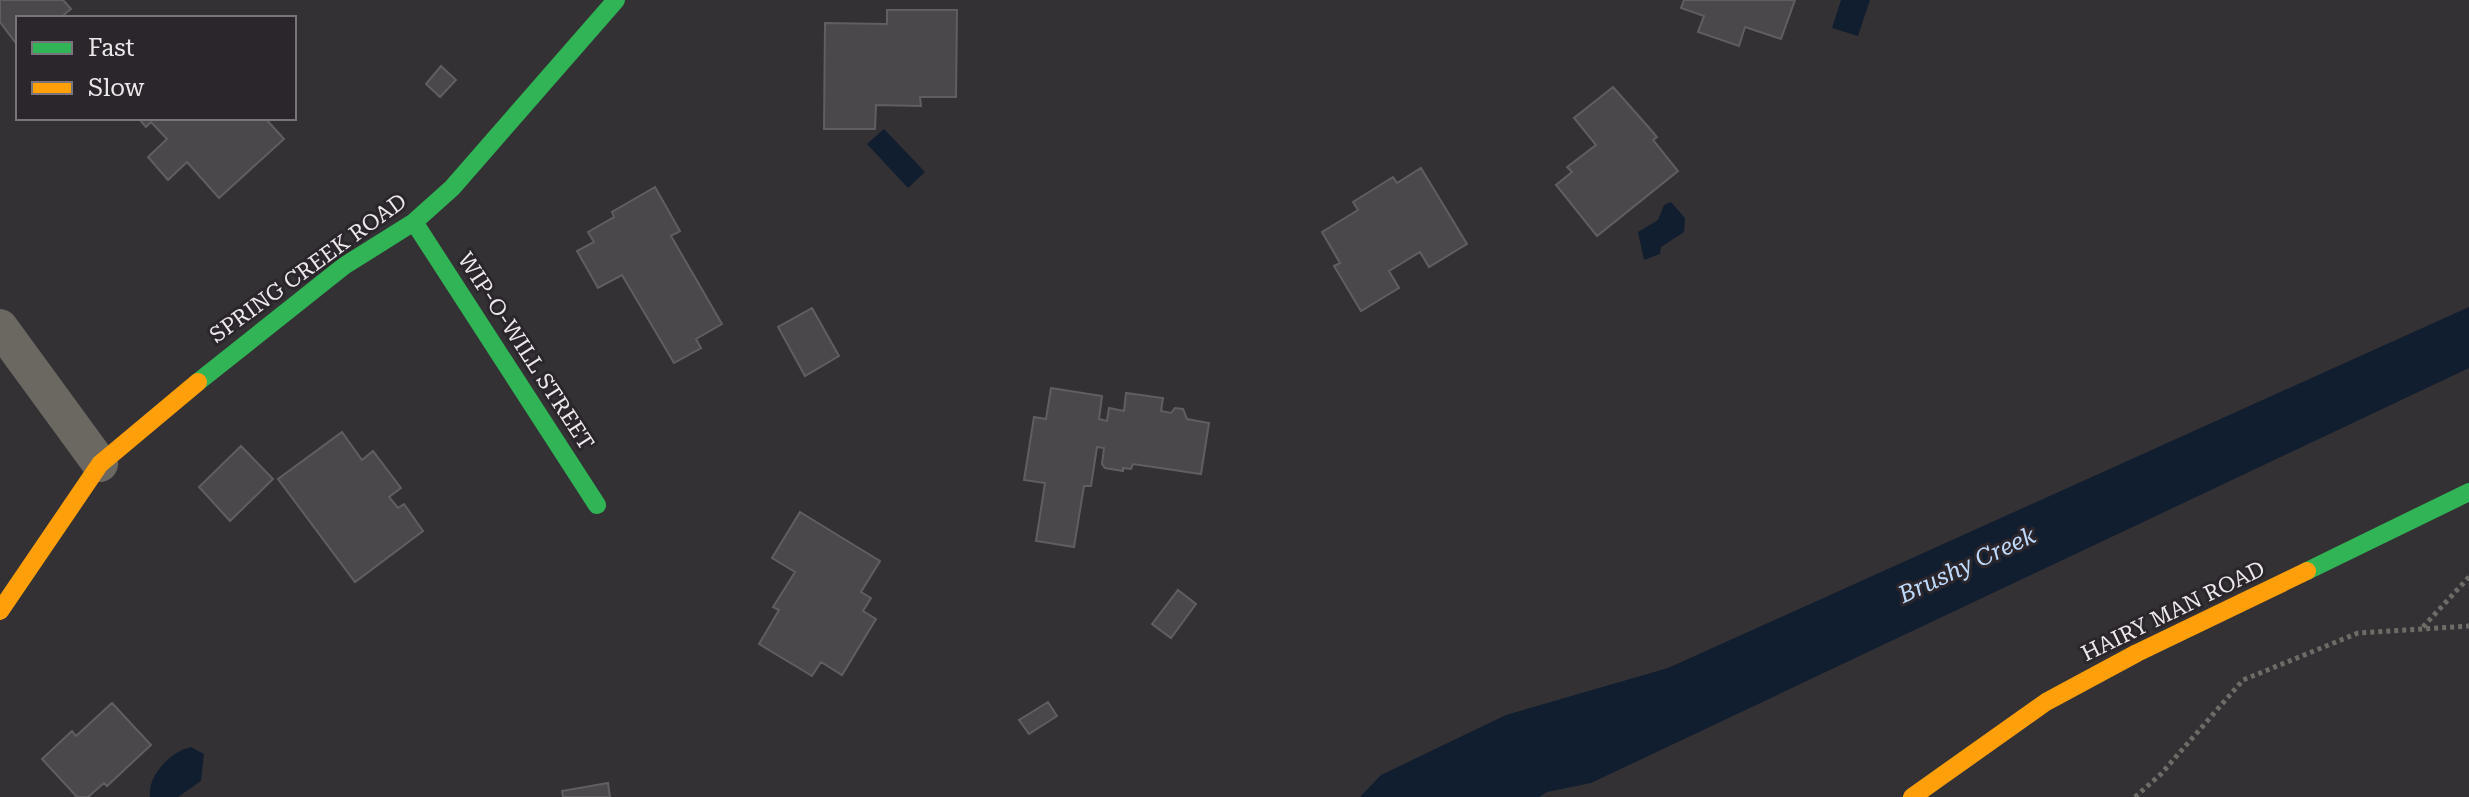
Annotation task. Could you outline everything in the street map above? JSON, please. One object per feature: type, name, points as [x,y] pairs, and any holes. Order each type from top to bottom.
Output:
[{"type":"street","name":"SPRING CREEK ROAD","points":[[0,611],[100,464],[127,437],[344,266],[414,222],[452,188],[616,0]]},
{"type":"street","name":"WIP-O-WILL STREET","points":[[414,222],[597,505]]},
{"type":"street","points":[[0,327],[100,464]]},
{"type":"street","name":"HAIRY MAN ROAD","points":[[1912,797],[2046,702],[2137,653],[2469,492]]},
{"type":"path","points":[[2422,628],[2469,577]]},
{"type":"path","points":[[2135,797],[2161,774],[2243,680],[2358,633],[2469,626]]},
{"type":"water","points":[[1841,0],[1870,0],[1858,36],[1832,28]]},
{"type":"water","points":[[884,129],[925,172],[908,188],[867,144]]},
{"type":"water","points":[[1671,202],[1685,218],[1684,232],[1661,247],[1660,254],[1644,260],[1638,232],[1658,220],[1664,205]]},
{"type":"water","name":"Brushy Creek","points":[[2469,307],[2469,368],[1591,783],[1547,792],[1539,797],[1360,797],[1381,775],[1506,715],[1668,668]]},
{"type":"water","points":[[191,747],[204,754],[201,781],[178,797],[150,797],[156,773],[168,759]]},
{"type":"building","points":[[0,0],[63,0],[71,9],[62,16],[16,16],[16,43],[0,22]]},
{"type":"building","points":[[1684,0],[1795,0],[1781,39],[1745,27],[1739,46],[1698,32],[1704,16],[1681,8]]},
{"type":"building","points":[[887,10],[957,10],[956,97],[920,97],[921,106],[876,105],[875,129],[824,129],[825,23],[887,24]]},
{"type":"building","points":[[441,66],[456,80],[440,97],[426,84]]},
{"type":"building","points":[[1613,87],[1657,137],[1653,140],[1678,171],[1597,236],[1556,185],[1572,172],[1567,167],[1596,145],[1574,118]]},
{"type":"building","points":[[140,120],[267,120],[284,139],[219,198],[187,162],[168,180],[148,157],[167,139],[151,122],[146,127]]},
{"type":"building","points":[[1421,168],[1467,244],[1429,267],[1420,252],[1389,271],[1399,288],[1361,311],[1334,266],[1340,263],[1322,232],[1358,210],[1353,202],[1393,177],[1397,183]]},
{"type":"building","points":[[655,187],[680,231],[671,236],[722,324],[696,339],[701,348],[674,363],[622,275],[598,288],[577,251],[594,242],[588,232],[614,217],[612,212]]},
{"type":"building","points":[[812,308],[839,356],[805,376],[778,327]]},
{"type":"building","points":[[1051,388],[1102,396],[1099,419],[1107,421],[1109,408],[1124,411],[1126,393],[1163,398],[1161,411],[1171,413],[1175,408],[1183,409],[1187,419],[1209,423],[1201,474],[1133,464],[1131,469],[1123,468],[1123,471],[1105,468],[1102,464],[1104,448],[1097,447],[1091,486],[1084,486],[1074,547],[1036,541],[1045,483],[1024,480],[1034,417],[1046,419]]},
{"type":"building","points":[[342,432],[362,460],[373,451],[401,488],[389,497],[398,508],[404,504],[423,531],[355,582],[278,479]]},
{"type":"building","points":[[241,446],[273,479],[230,521],[199,487]]},
{"type":"building","points":[[800,512],[880,561],[861,592],[871,598],[863,611],[876,619],[842,675],[821,662],[812,676],[759,644],[779,610],[773,607],[795,572],[772,558]]},
{"type":"building","points":[[1178,590],[1196,604],[1171,638],[1152,624]]},
{"type":"building","points":[[1048,702],[1057,716],[1029,734],[1019,720]]},
{"type":"building","points":[[112,703],[151,745],[107,786],[104,783],[88,797],[77,797],[42,759],[72,731],[76,736]]},
{"type":"building","points":[[608,783],[610,797],[563,797],[562,791]]},
{"type":"traffic: fast","points":[[198,382],[344,266],[414,222],[452,188],[616,0]]},
{"type":"traffic: fast","points":[[414,222],[597,505]]},
{"type":"traffic: fast","points":[[2307,571],[2469,492]]},
{"type":"traffic: slow","points":[[0,611],[100,464],[198,382]]},
{"type":"traffic: slow","points":[[1912,797],[2046,702],[2137,653],[2307,571]]}]
